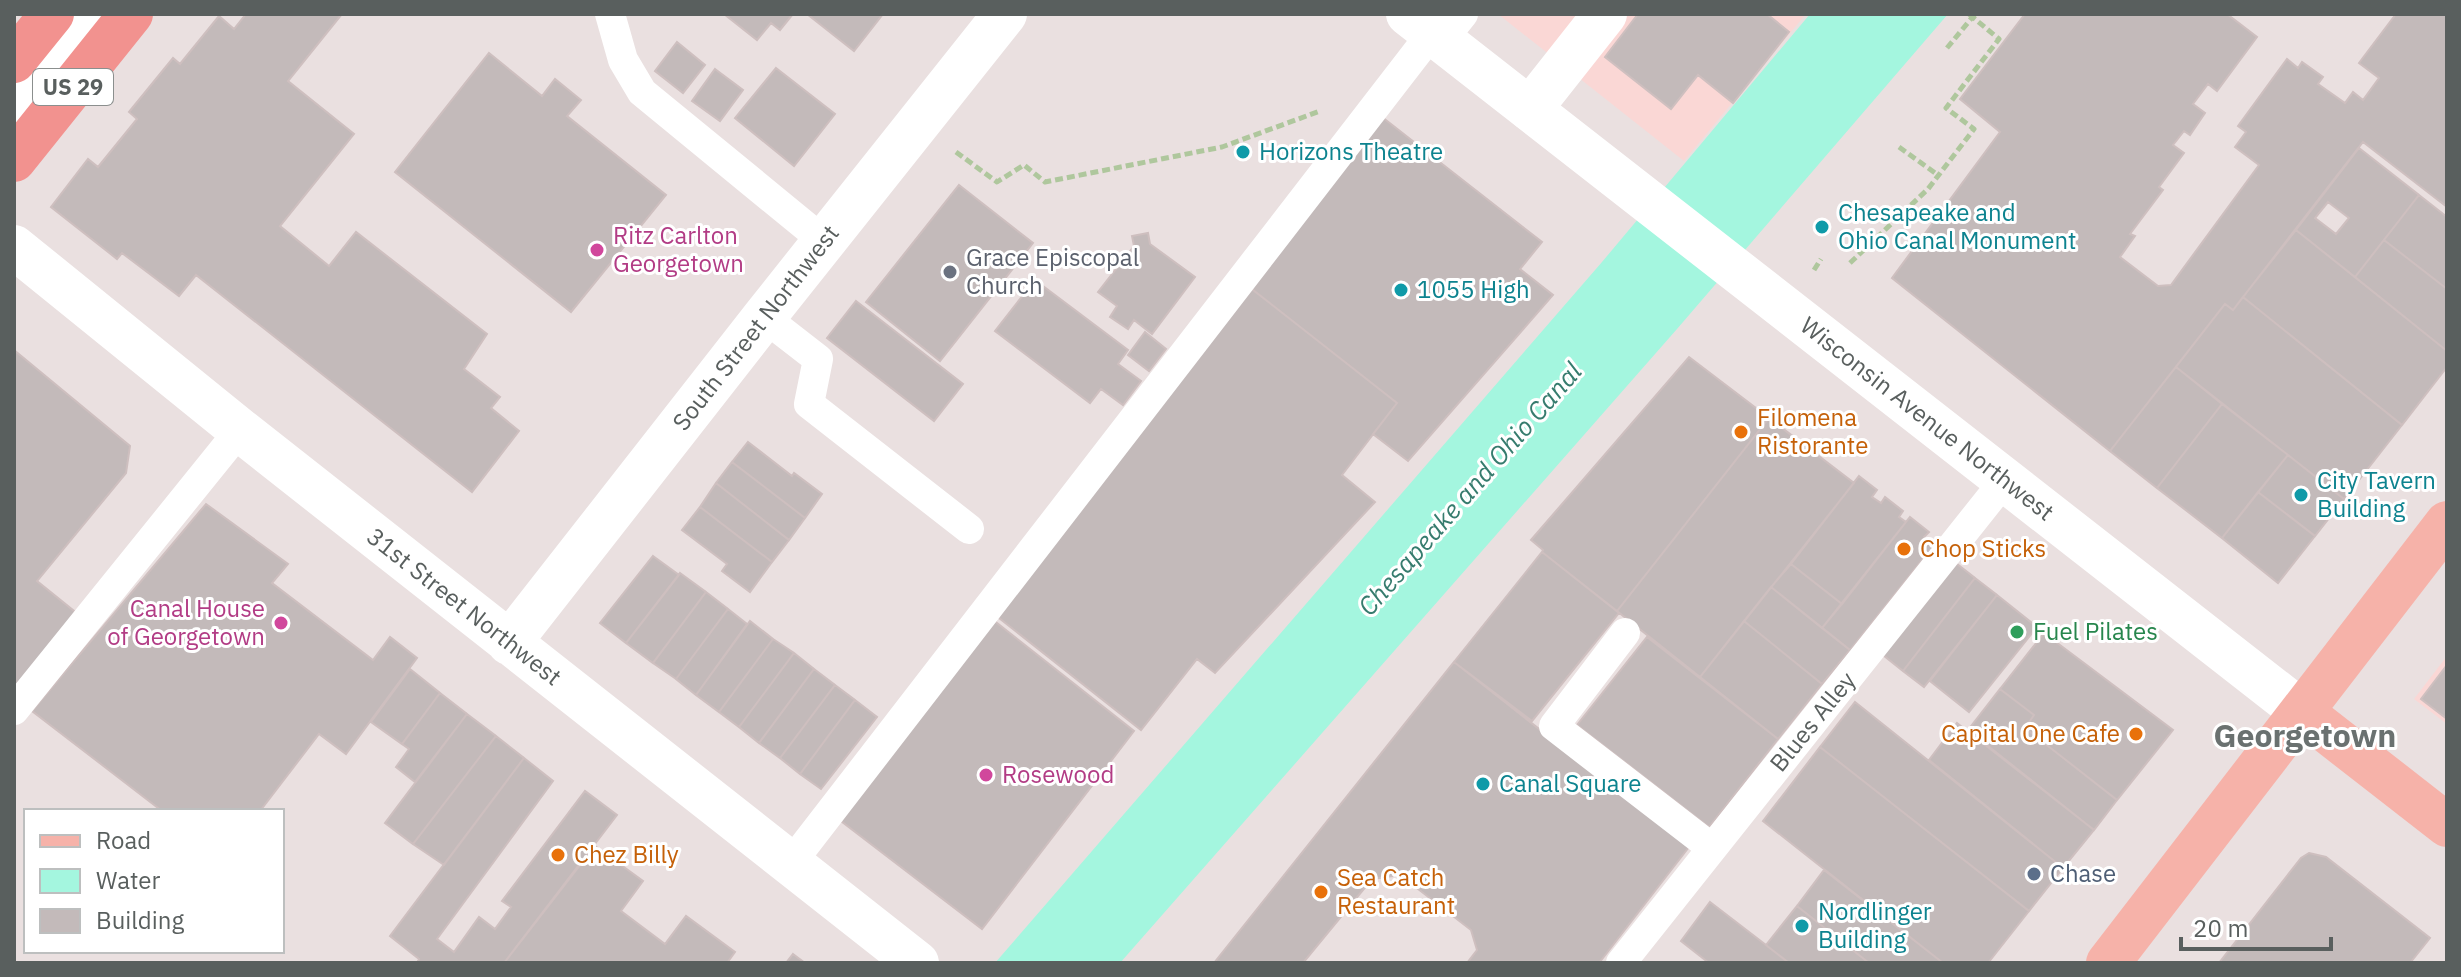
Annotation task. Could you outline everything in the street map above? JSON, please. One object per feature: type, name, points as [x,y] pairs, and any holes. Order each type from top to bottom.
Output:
[{"type":"highway","name":"US 29","points":[[14,61],[52,14]]},
{"type":"highway","name":"US 29","points":[[14,160],[131,14]]},
{"type":"main road","points":[[2108,963],[2447,523]]},
{"type":"main road","name":"Wisconsin Avenue Northwest","points":[[2302,712],[2447,825]]},
{"type":"street","points":[[14,115],[95,14]]},
{"type":"street","name":"South Street Northwest","points":[[509,643],[1005,14]]},
{"type":"street","points":[[1530,109],[1605,14]]},
{"type":"street","name":"Wisconsin Avenue Northwest","points":[[1436,25],[1530,109],[2302,712]]},
{"type":"street","name":"31st Street Northwest","points":[[14,247],[240,430],[917,963]]},
{"type":"lane","points":[[610,14],[623,60],[642,92],[825,242]]},
{"type":"lane","points":[[791,863],[1436,25]]},
{"type":"lane","points":[[764,317],[818,359],[809,404],[969,529]]},
{"type":"lane","points":[[14,710],[240,430]]},
{"type":"lane","name":"Blues Alley","points":[[1621,963],[2005,480]]},
{"type":"lane","points":[[1625,633],[1554,726],[1712,848]]},
{"type":"path","points":[[1850,263],[1928,189],[1974,129],[1946,108],[1999,39],[1969,14]]},
{"type":"path","points":[[1947,48],[1975,14]]},
{"type":"path","points":[[955,152],[997,182],[1024,165],[1045,182],[1222,147],[1322,110]]},
{"type":"path","points":[[1899,147],[1938,175]]},
{"type":"path","points":[[1812,275],[1821,259]]},
{"type":"shaded area","points":[[1498,14],[1806,14],[1684,161]]},
{"type":"shaded area","points":[[2447,656],[2447,724],[2414,699]]},
{"type":"water","name":"Chesapeake and Ohio Canal","points":[[1810,14],[1948,14],[1677,329],[1120,963],[995,963],[1602,262]]},
{"type":"building","points":[[246,14],[342,14],[288,81],[354,134],[280,226],[329,266],[356,232],[487,334],[464,369],[500,397],[491,408],[519,431],[472,492],[196,275],[179,296],[122,253],[117,259],[51,207],[88,159],[98,167],[137,119],[129,112],[173,58],[180,64],[219,16],[234,29]]},
{"type":"building","points":[[724,14],[793,14],[780,30],[771,23],[757,40]]},
{"type":"building","points":[[807,14],[883,14],[854,51]]},
{"type":"building","points":[[1638,14],[1767,14],[1789,32],[1733,103],[1698,75],[1671,109],[1605,57]]},
{"type":"building","points":[[2025,14],[2227,14],[2257,37],[2217,91],[2208,84],[2193,104],[2205,113],[2190,135],[2184,131],[2173,145],[2184,153],[2159,187],[2163,190],[2130,234],[2135,236],[2120,257],[2158,286],[2171,285],[2259,165],[2235,147],[2246,132],[2238,126],[2287,59],[2298,68],[2302,62],[2323,77],[2318,84],[2345,103],[2353,92],[2363,100],[2379,78],[2359,63],[2396,14],[2447,14],[2447,207],[2363,142],[2233,310],[2225,304],[2110,451],[1892,278],[2000,132],[1960,99]]},
{"type":"building","points":[[677,42],[705,65],[683,93],[655,71]]},
{"type":"building","points":[[489,53],[542,96],[555,79],[581,100],[567,116],[666,195],[571,312],[395,172]]},
{"type":"building","points":[[776,68],[835,114],[794,166],[735,118]]},
{"type":"building","points":[[715,69],[743,90],[720,121],[692,101]]},
{"type":"building","name":"1055 High","points":[[1382,117],[1542,242],[1520,269],[1553,295],[1408,461],[1373,434],[1397,403],[1248,286]]},
{"type":"building","points":[[2359,148],[2419,195],[2355,277],[2296,230]],"holes":[[[2328,202],[2349,218],[2336,234],[2315,218]]]},
{"type":"building","name":"Grace Episcopal Church","points":[[959,185],[1033,243],[940,361],[866,302]]},
{"type":"building","points":[[2419,195],[2447,217],[2447,289],[2384,240]]},
{"type":"building","points":[[2296,230],[2447,351],[2447,367],[2402,425],[2243,297]]},
{"type":"building","points":[[1148,233],[1150,244],[1195,277],[1152,334],[1134,320],[1128,329],[1110,317],[1117,306],[1098,292],[1134,246],[1132,236]]},
{"type":"building","points":[[2384,240],[2447,289],[2447,351],[2355,277]]},
{"type":"building","points":[[1035,280],[1128,350],[1118,364],[1141,381],[1123,405],[1101,389],[1090,403],[995,331]]},
{"type":"building","points":[[1248,286],[1397,403],[1342,475],[1375,502],[1215,673],[1197,659],[1141,730],[994,614]]},
{"type":"building","points":[[2243,297],[2402,425],[2344,499],[2176,367],[2225,304],[2233,310]]},
{"type":"building","points":[[856,301],[963,384],[934,421],[827,338]]},
{"type":"building","points":[[1145,332],[1166,349],[1149,371],[1128,355]]},
{"type":"building","points":[[14,350],[130,446],[126,473],[37,581],[79,615],[14,691]]},
{"type":"building","points":[[1689,357],[1769,418],[1617,611],[1531,540]]},
{"type":"building","points":[[2176,367],[2222,404],[2157,488],[2110,451]]},
{"type":"building","points":[[2222,404],[2288,455],[2222,538],[2157,488]]},
{"type":"building","points":[[1769,418],[1854,483],[1700,677],[1617,611]]},
{"type":"building","points":[[748,442],[792,476],[794,473],[822,494],[805,518],[732,462]]},
{"type":"building","name":"City Tavern Building","points":[[2288,455],[2344,499],[2315,536],[2258,492]]},
{"type":"building","points":[[732,462],[805,518],[789,540],[716,483]]},
{"type":"building","points":[[1859,476],[1877,490],[1872,497],[1881,503],[1885,497],[1903,511],[1899,517],[1906,522],[1842,604],[1791,564]]},
{"type":"building","points":[[716,483],[789,540],[772,562],[700,507]]},
{"type":"building","points":[[2258,492],[2315,536],[2278,583],[2222,538]]},
{"type":"building","points":[[206,504],[288,564],[272,583],[373,660],[390,637],[417,658],[346,754],[319,734],[262,809],[159,809],[32,711]]},
{"type":"building","points":[[700,507],[772,562],[750,592],[722,571],[727,564],[682,530]]},
{"type":"building","points":[[1910,517],[1929,532],[1924,537],[1934,545],[1850,650],[1822,628]]},
{"type":"building","points":[[1542,552],[1619,613],[1532,721],[1454,662]]},
{"type":"building","points":[[653,556],[679,575],[626,643],[600,623]]},
{"type":"building","points":[[1952,560],[1975,578],[1903,671],[1878,651]]},
{"type":"building","points":[[1791,564],[1842,604],[1822,628],[1771,587]]},
{"type":"building","points":[[680,573],[706,592],[653,663],[626,643]]},
{"type":"building","points":[[1975,578],[1997,595],[1924,687],[1903,671]]},
{"type":"building","points":[[1771,587],[1850,650],[1822,684],[1744,621]]},
{"type":"building","points":[[706,592],[728,609],[676,679],[653,663]]},
{"type":"building","points":[[1997,595],[2037,627],[1969,712],[1930,681]]},
{"type":"building","points":[[728,609],[747,624],[696,695],[676,679]]},
{"type":"building","name":"Rosewood","points":[[992,619],[1134,731],[982,929],[837,818]]},
{"type":"building","points":[[750,621],[773,639],[719,712],[696,695]]},
{"type":"building","points":[[1744,621],[1822,684],[1778,739],[1700,677]]},
{"type":"building","points":[[2044,633],[2173,730],[2117,800],[2025,728],[2034,715],[2000,689]]},
{"type":"building","points":[[1647,637],[1778,739],[1709,827],[1577,725]]},
{"type":"building","points":[[773,639],[794,653],[739,727],[719,712]]},
{"type":"building","points":[[794,653],[814,669],[759,743],[739,727]]},
{"type":"building","name":"Canal Square","points":[[1454,662],[1689,847],[1599,963],[1467,963],[1477,950],[1471,930],[1400,875],[1372,879],[1303,963],[1214,963]]},
{"type":"building","points":[[2447,665],[2447,719],[2421,699]]},
{"type":"building","points":[[410,669],[440,693],[402,744],[371,722]]},
{"type":"building","points":[[814,669],[835,685],[780,758],[759,743]]},
{"type":"building","points":[[835,685],[855,700],[800,774],[780,758]]},
{"type":"building","points":[[2000,689],[2034,715],[2025,728],[2117,800],[2094,830],[1968,730]]},
{"type":"building","points":[[440,693],[467,714],[415,782],[396,767],[409,749],[402,744]]},
{"type":"building","points":[[855,700],[877,717],[821,789],[800,774]]},
{"type":"building","points":[[1855,702],[2063,868],[2029,911],[1820,747]]},
{"type":"building","points":[[467,714],[496,736],[413,844],[385,823]]},
{"type":"building","points":[[1957,723],[2094,830],[2063,868],[1929,760]]},
{"type":"building","points":[[496,736],[524,758],[444,865],[413,844]]},
{"type":"building","points":[[1820,747],[2029,911],[1988,963],[1943,963],[1763,821]]},
{"type":"building","points":[[524,758],[553,781],[437,939],[454,952],[479,917],[495,929],[511,907],[502,901],[585,791],[617,815],[504,963],[417,963],[419,959],[390,936]]},
{"type":"building","points":[[595,846],[643,881],[621,911],[665,944],[686,916],[735,952],[727,963],[504,963]]},
{"type":"building","points":[[2309,853],[2326,857],[2430,938],[2410,963],[2219,963],[2301,858]]},
{"type":"building","points":[[1824,870],[1943,963],[1869,963],[1797,906]]},
{"type":"building","points":[[1710,902],[1789,963],[1709,963],[1681,941]]},
{"type":"building","name":"Nordlinger Building","points":[[1797,906],[1869,963],[1789,963],[1766,945]]},
{"type":"building","points":[[793,954],[805,963],[786,963]]},
{"type":"place","name":"Horizons Theatre","points":[[1243,152]]},
{"type":"place","name":"Chesapeake and Ohio Canal Monument","points":[[1822,227]]},
{"type":"place","name":"Ritz Carlton Georgetown","points":[[597,250]]},
{"type":"place","name":"Grace Episcopal Church","points":[[950,272]]},
{"type":"place","name":"1055 High","points":[[1401,290]]},
{"type":"place","name":"Filomena Ristorante","points":[[1741,432]]},
{"type":"place","name":"City Tavern Building","points":[[2301,495]]},
{"type":"place","name":"Chop Sticks","points":[[1904,549]]},
{"type":"place","name":"Canal House of Georgetown","points":[[281,623]]},
{"type":"place","name":"Fuel Pilates","points":[[2017,632]]},
{"type":"place","name":"Capital One Cafe","points":[[2136,734]]},
{"type":"place","name":"Rosewood","points":[[986,775]]},
{"type":"place","name":"Canal Square","points":[[1483,784]]},
{"type":"place","name":"Chez Billy","points":[[558,855]]},
{"type":"place","name":"Chase","points":[[2034,874]]},
{"type":"place","name":"Sea Catch Restaurant","points":[[1321,892]]},
{"type":"place","name":"Nordlinger Building","points":[[1802,926]]},
{"type":"district","name":"Georgetown","points":[[2305,736]]}]
